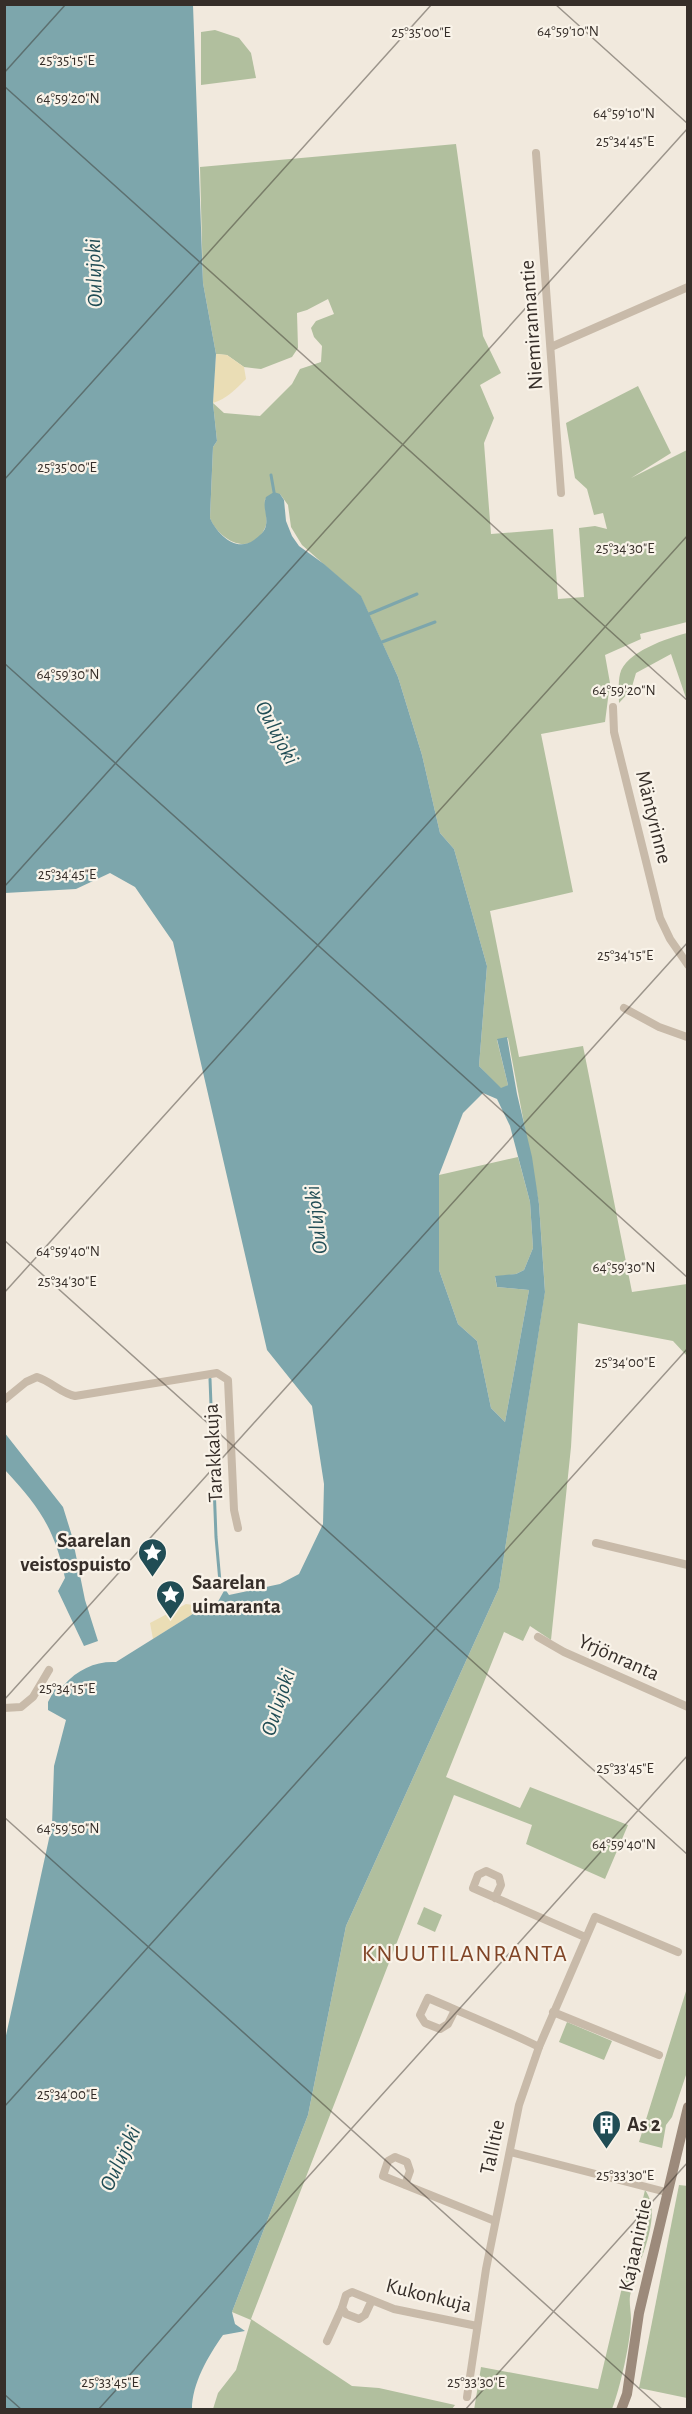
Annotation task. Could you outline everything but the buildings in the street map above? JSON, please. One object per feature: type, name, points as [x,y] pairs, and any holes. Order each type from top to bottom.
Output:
[{"type":"main road","name":"Kajaanintie","points":[[621,2409],[627,2394],[639,2313],[687,2107]]},
{"type":"main road","name":"Kajaanintie","points":[[627,2394],[630,2409]]},
{"type":"street","name":"Niemirannantie","points":[[536,153],[561,493]]},
{"type":"street","points":[[551,347],[687,287]]},
{"type":"street","name":"Mäntyrinne","points":[[613,707],[614,732],[660,918],[687,965]]},
{"type":"street","points":[[624,1008],[659,1027],[687,1038]]},
{"type":"street","name":"Tarakkakuja","points":[[4,1400],[26,1382],[38,1377],[49,1381],[66,1394],[75,1396],[187,1376],[217,1373],[225,1376],[228,1380],[234,1510],[238,1528]]},
{"type":"street","points":[[596,1544],[687,1565]]},
{"type":"street","name":"Yrjönranta","points":[[538,1637],[564,1652],[687,1707]]},
{"type":"street","points":[[4,1708],[21,1707],[33,1697],[49,1670]]},
{"type":"street","points":[[495,1898],[585,1937]]},
{"type":"street","name":"Tallitie","points":[[467,2397],[495,2221],[519,2106],[539,2047],[585,1937],[595,1917],[678,1952]]},
{"type":"street","points":[[455,2010],[448,2024],[440,2029],[425,2023],[420,2015],[428,1998],[539,2047]]},
{"type":"street","points":[[554,2012],[659,2055]]},
{"type":"street","points":[[510,2152],[666,2192]]},
{"type":"street","points":[[405,2185],[495,2221]]},
{"type":"street","name":"Kukonkuja","points":[[372,2300],[365,2315],[359,2319],[346,2314],[342,2307],[346,2295],[352,2292],[372,2300],[393,2309],[477,2326]]},
{"type":"street","points":[[327,2342],[342,2307]]},
{"type":"green space","points":[[215,30],[239,38],[251,53],[256,78],[201,85],[201,32]]},
{"type":"green space","points":[[456,144],[483,336],[501,373],[480,385],[494,418],[484,443],[491,534],[553,529],[558,599],[584,597],[579,528],[595,526],[607,529],[603,513],[594,515],[587,489],[575,478],[566,423],[638,386],[671,453],[631,478],[687,450],[687,622],[640,634],[641,639],[605,655],[610,683],[605,722],[541,734],[573,892],[490,911],[519,1057],[583,1046],[632,1292],[687,1284],[687,1356],[673,1341],[578,1323],[571,1447],[551,1640],[530,1626],[523,1641],[504,1632],[446,1777],[520,1808],[530,1787],[628,1825],[605,1879],[526,1844],[532,1825],[454,1795],[251,2319],[352,2386],[379,2388],[455,2405],[452,2409],[213,2409],[218,2393],[236,2370],[251,2320],[232,2312],[308,2115],[346,1926],[499,1588],[545,1291],[539,1204],[508,1038],[497,1040],[508,1085],[501,1089],[479,1066],[487,966],[454,849],[440,833],[422,755],[398,677],[361,597],[302,545],[291,527],[288,505],[280,494],[265,499],[266,525],[259,537],[252,542],[236,543],[228,539],[214,526],[210,518],[213,447],[217,441],[213,403],[224,413],[260,416],[292,384],[300,369],[321,362],[322,346],[314,337],[311,328],[316,321],[334,314],[328,299],[297,313],[298,348],[292,357],[261,369],[244,367],[227,355],[216,354],[203,283],[200,167]]},
{"type":"green space","points":[[687,633],[687,701],[671,654],[636,673],[631,690],[619,703],[620,674],[630,659],[648,647]]},
{"type":"green space","points":[[518,1157],[530,1202],[533,1248],[524,1270],[516,1274],[495,1277],[497,1287],[529,1290],[505,1422],[491,1408],[477,1341],[458,1324],[439,1270],[439,1175]]},
{"type":"green space","points":[[424,1907],[442,1915],[435,1932],[417,1924]]},
{"type":"green space","points":[[687,1988],[687,2072],[672,2117],[666,2125],[662,2148],[639,2142]]},
{"type":"green space","points":[[567,2022],[612,2041],[604,2060],[559,2042]]},
{"type":"green space","points":[[679,2185],[688,2186],[687,2398],[639,2388]]},
{"type":"green space","points":[[645,2190],[652,2214],[647,2242],[630,2296],[629,2339],[622,2377],[612,2409],[474,2410],[481,2367],[598,2389]]},
{"type":"sand","points":[[216,354],[227,355],[244,367],[246,379],[230,394],[213,403]]},
{"type":"sand","name":"Saarelan uimaranta","points":[[186,1604],[193,1605],[196,1612],[153,1639],[150,1623]]},
{"type":"water","name":"Oulujoki","points":[[5,4],[193,5],[203,283],[216,354],[213,403],[217,441],[213,447],[210,518],[217,530],[228,540],[234,543],[247,543],[263,532],[266,522],[266,497],[274,492],[280,494],[284,500],[286,521],[299,546],[361,596],[398,677],[422,755],[440,833],[454,849],[487,966],[479,1066],[501,1088],[508,1085],[497,1039],[507,1037],[517,1094],[532,1157],[539,1204],[545,1292],[499,1588],[346,1926],[308,2115],[232,2312],[235,2324],[245,2331],[223,2335],[217,2343],[198,2380],[192,2409],[5,2409],[5,2040],[52,1825],[54,1766],[66,1720],[48,1710],[48,1702],[57,1685],[64,1685],[81,1670],[101,1663],[116,1662],[196,1612],[204,1613],[215,1607],[225,1589],[229,1595],[280,1584],[299,1574],[323,1524],[324,1484],[312,1406],[267,1350],[173,942],[135,887],[110,873],[76,889],[5,893]],"holes":[[[483,1093],[497,1099],[510,1126],[530,1202],[533,1248],[524,1270],[516,1274],[495,1276],[497,1287],[529,1290],[505,1422],[491,1408],[477,1341],[458,1324],[439,1270],[439,1175],[463,1113]]]},
{"type":"water","points":[[4,1432],[63,1507],[72,1536],[85,1600],[98,1641],[84,1646],[58,1591],[65,1578],[56,1545],[36,1507],[5,1470]]},
{"type":"waterway","points":[[271,475],[274,492]]},
{"type":"waterway","points":[[369,614],[417,594]]},
{"type":"waterway","points":[[382,642],[435,622]]},
{"type":"waterway","points":[[210,1379],[216,1537],[220,1582],[225,1589]]},
{"type":"place","name":"Saarelan veistospuisto","points":[[152,1578]]},
{"type":"place","name":"Saarelan uimaranta","points":[[171,1620]]},
{"type":"place","name":"As 2","points":[[606,2150]]},
{"type":"district","name":"KNUUTILANRANTA","points":[[465,1953]]}]
